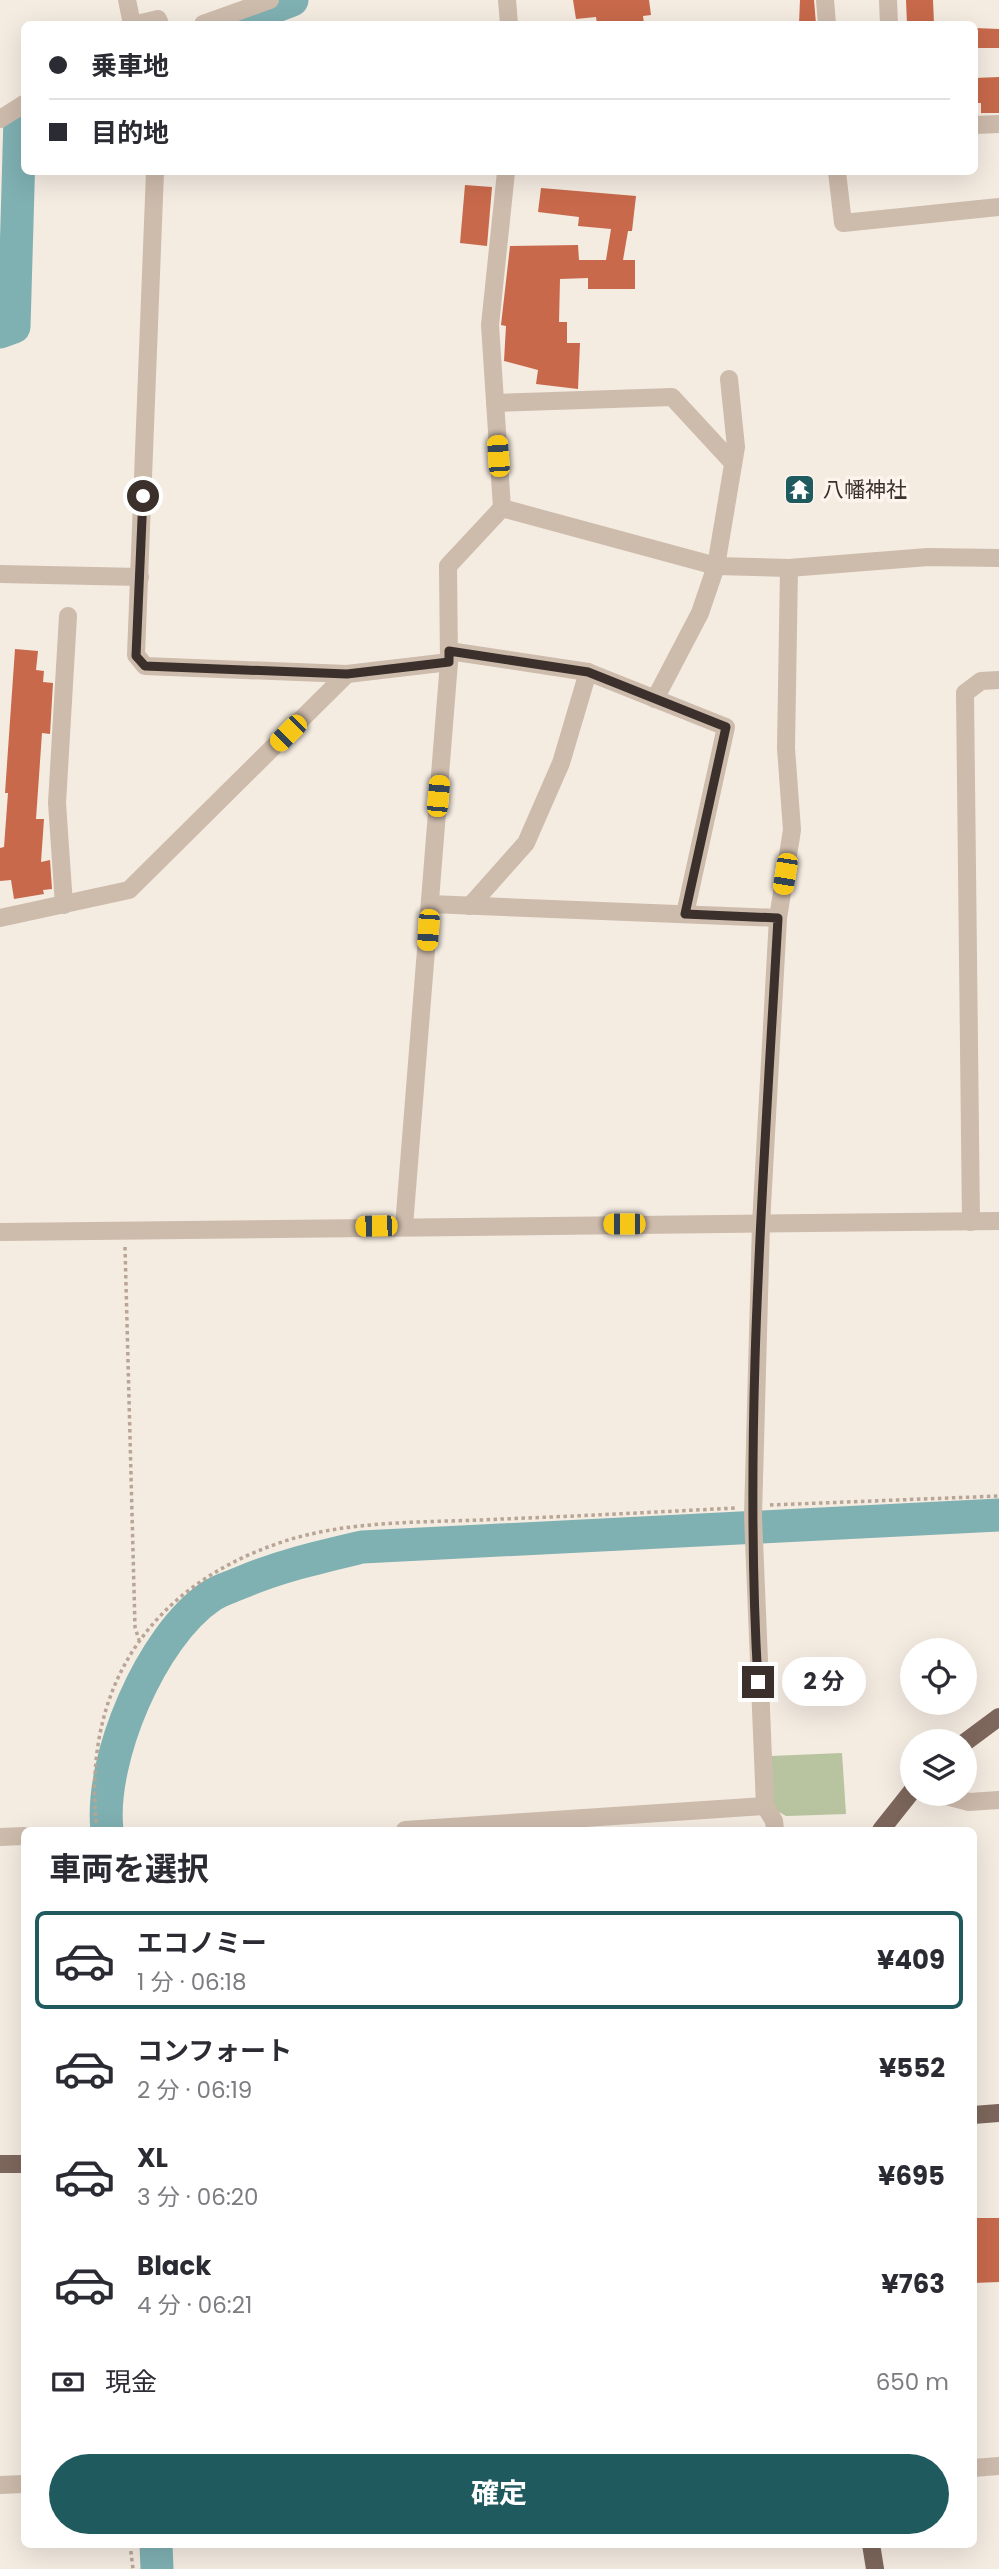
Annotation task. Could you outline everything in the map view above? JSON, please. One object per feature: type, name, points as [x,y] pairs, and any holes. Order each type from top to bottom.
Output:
[{"type":"main road","points":[[977,1733],[999,1717]]},
{"type":"main road","points":[[883,1827],[900,1806]]},
{"type":"main road","points":[[977,2115],[999,2113]]},
{"type":"main road","points":[[0,2164],[21,2164]]},
{"type":"main road","points":[[872,2548],[875,2569]]},
{"type":"street","points":[[127,0],[134,21]]},
{"type":"street","points":[[211,21],[270,0]]},
{"type":"street","points":[[507,0],[509,21]]},
{"type":"street","points":[[825,0],[827,21]]},
{"type":"street","points":[[888,0],[889,21]]},
{"type":"street","points":[[0,120],[21,106]]},
{"type":"street","points":[[978,125],[999,124]]},
{"type":"street","points":[[155,175],[136,656],[145,666],[347,674],[449,656],[588,672],[726,727],[685,914]]},
{"type":"street","points":[[404,1226],[449,656],[447,566],[502,508],[490,325],[506,175]]},
{"type":"street","points":[[837,175],[843,223],[999,207]]},
{"type":"street","points":[[655,699],[700,613],[716,566],[736,447],[729,379]]},
{"type":"street","points":[[495,403],[672,397],[733,463]]},
{"type":"street","points":[[502,508],[716,566],[789,568],[928,557],[999,558]]},
{"type":"street","points":[[775,1827],[765,1806],[756,1658],[753,1511],[761,1224],[778,918],[792,830],[786,748],[789,568]]},
{"type":"street","points":[[0,574],[140,577]]},
{"type":"street","points":[[64,905],[57,803],[68,616]]},
{"type":"street","points":[[470,906],[526,843],[561,763],[588,672]]},
{"type":"street","points":[[0,918],[129,890],[347,674]]},
{"type":"street","points":[[971,1222],[965,693],[981,681],[999,680]]},
{"type":"street","points":[[430,904],[778,918]]},
{"type":"street","points":[[0,1232],[999,1221]]},
{"type":"street","points":[[977,1801],[999,1800]]},
{"type":"street","points":[[495,1827],[765,1806]]},
{"type":"street","points":[[0,1837],[21,1836]]},
{"type":"street","points":[[977,2468],[999,2466]]},
{"type":"street","points":[[0,2485],[21,2484]]},
{"type":"path","points":[[125,1231],[135,1627],[139,1640]]},
{"type":"path","points":[[97,1827],[93,1794],[97,1742],[120,1669],[139,1640],[173,1604],[223,1566],[283,1541],[359,1526],[753,1511],[999,1496]]},
{"type":"path","points":[[130,2548],[132,2569]]},
{"type":"green space","points":[[842,1753],[846,1814],[786,1816],[772,1808],[771,1756]]},
{"type":"building","points":[[573,0],[649,0],[651,15],[643,16],[644,21],[597,21],[596,17],[576,19]]},
{"type":"building","points":[[800,0],[814,0],[816,21],[799,21]]},
{"type":"building","points":[[906,0],[933,0],[934,21],[907,21]]},
{"type":"building","points":[[978,28],[999,29],[999,48],[978,48]]},
{"type":"building","points":[[999,77],[999,113],[981,113],[981,103],[978,103],[978,78]]},
{"type":"building","points":[[465,185],[492,187],[487,246],[460,243]]},
{"type":"building","points":[[541,188],[636,196],[632,231],[628,231],[623,260],[635,260],[635,289],[588,289],[588,278],[560,279],[559,322],[567,322],[567,343],[580,343],[578,389],[536,384],[538,370],[504,361],[506,326],[501,325],[510,246],[578,245],[579,260],[606,260],[611,229],[578,226],[579,217],[538,212]]},
{"type":"building","points":[[15,649],[38,651],[36,670],[44,671],[43,682],[53,683],[50,734],[42,733],[36,819],[44,819],[41,862],[50,860],[52,889],[43,890],[44,894],[14,899],[11,880],[0,881],[0,848],[4,847]]},
{"type":"building","points":[[977,2218],[999,2218],[999,2282],[977,2283]]},
{"type":"waterway","points":[[237,21],[292,0]]},
{"type":"waterway","points":[[0,332],[14,327],[21,117]]},
{"type":"waterway","points":[[107,1827],[111,1770],[121,1736],[150,1669],[168,1640],[189,1615],[211,1596],[270,1572],[362,1547],[999,1515]]},
{"type":"waterway","points":[[156,2548],[157,2569]]},
{"type":"place","name":"八幡神社","points":[[800,490]]},
{"type":"route","points":[[143,496],[136,656],[145,666],[347,674],[449,662],[449,651],[588,672],[726,727],[685,914],[778,918],[761,1224],[753,1516],[758,1682]]}]
